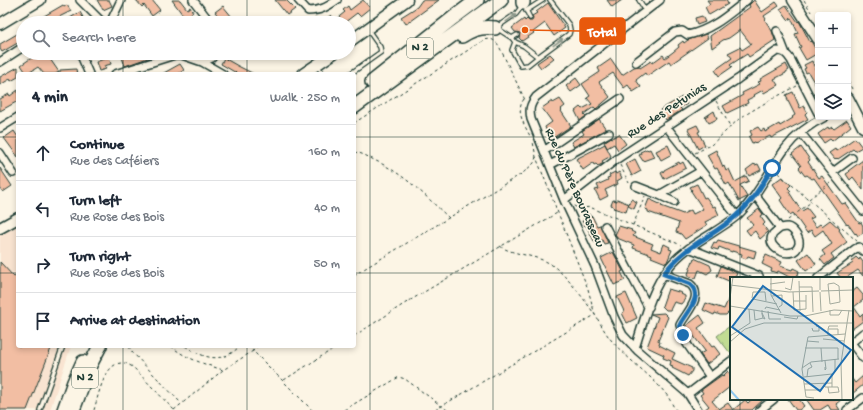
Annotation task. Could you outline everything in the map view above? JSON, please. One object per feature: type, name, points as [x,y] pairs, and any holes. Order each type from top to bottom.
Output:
[{"type":"highway","points":[[372,82],[477,0]]},
{"type":"highway","name":"N 2","points":[[356,94],[486,0]]},
{"type":"highway","name":"N 2","points":[[356,105],[501,0]]},
{"type":"highway","points":[[440,44],[452,43],[467,32],[479,28],[487,26],[495,28]]},
{"type":"highway","name":"N 2","points":[[64,410],[74,382],[89,348]]},
{"type":"highway","name":"N 2","points":[[73,410],[90,365],[99,348]]},
{"type":"street","points":[[0,24],[40,0]]},
{"type":"street","points":[[80,0],[96,16]]},
{"type":"street","points":[[113,16],[121,0]]},
{"type":"street","points":[[193,0],[205,16]]},
{"type":"street","points":[[298,0],[308,11],[320,10],[336,0]]},
{"type":"street","points":[[356,37],[407,0]]},
{"type":"street","points":[[529,110],[536,97],[660,0]]},
{"type":"street","points":[[636,62],[675,32],[682,31],[688,35],[706,29],[714,25],[747,0]]},
{"type":"street","points":[[793,0],[815,34]]},
{"type":"street","points":[[777,31],[786,54],[815,105]]},
{"type":"street","name":"Rue des Petunias","points":[[564,200],[617,159],[738,79],[772,54],[777,51],[782,51],[786,54]]},
{"type":"street","points":[[0,62],[16,52]]},
{"type":"street","points":[[83,60],[88,72]]},
{"type":"street","points":[[121,72],[156,60]]},
{"type":"street","points":[[196,60],[220,72]]},
{"type":"street","points":[[202,62],[207,60]]},
{"type":"street","points":[[306,72],[324,60]]},
{"type":"street","points":[[544,151],[620,99]]},
{"type":"street","points":[[851,106],[863,127]]},
{"type":"street","name":"Rue du Père Bourasseau","points":[[529,110],[531,119],[564,200],[596,266],[614,316],[623,335],[635,348],[688,394],[698,410]]},
{"type":"street","points":[[0,128],[16,118]]},
{"type":"street","points":[[635,348],[654,291],[664,274],[677,258],[689,248],[737,216],[755,195],[786,148],[795,138],[816,120]]},
{"type":"street","points":[[666,126],[737,216]]},
{"type":"street","points":[[550,165],[609,133]]},
{"type":"street","points":[[801,133],[862,208]]},
{"type":"street","points":[[0,153],[13,173]]},
{"type":"street","points":[[835,175],[852,158]]},
{"type":"street","points":[[659,195],[702,171]]},
{"type":"street","points":[[636,186],[674,202]]},
{"type":"street","points":[[755,195],[783,227]]},
{"type":"street","points":[[0,228],[16,219]]},
{"type":"street","points":[[605,226],[647,305],[649,306]]},
{"type":"street","points":[[689,248],[759,276]]},
{"type":"street","points":[[819,277],[855,249],[861,249]]},
{"type":"street","points":[[664,274],[694,287],[696,296],[687,316],[680,325],[687,344],[710,377]]},
{"type":"street","points":[[863,333],[853,340],[863,358]]},
{"type":"street","points":[[688,394],[730,362]]},
{"type":"street","points":[[847,410],[863,398]]},
{"type":"street","points":[[760,410],[773,400]]},
{"type":"lane","points":[[495,28],[516,14],[524,5],[543,0]]},
{"type":"lane","points":[[495,28],[512,38],[514,42],[512,50],[521,66],[528,65],[569,34],[569,25],[550,0]]},
{"type":"lane","points":[[639,0],[647,11]]},
{"type":"lane","points":[[524,5],[530,18]]},
{"type":"lane","points":[[353,72],[380,52],[380,47],[367,30]]},
{"type":"lane","points":[[512,38],[517,35]]},
{"type":"lane","points":[[514,42],[524,46],[538,57]]},
{"type":"lane","points":[[316,65],[321,72]]},
{"type":"lane","points":[[40,410],[62,348]]},
{"type":"path","points":[[356,122],[484,40],[489,39],[494,40],[500,46],[529,110]]},
{"type":"path","points":[[689,156],[711,145],[740,118],[803,83]]},
{"type":"path","points":[[713,95],[730,127]]},
{"type":"path","points":[[524,99],[521,102],[520,110],[523,121],[532,140],[536,157],[588,289],[595,315]]},
{"type":"path","points":[[356,152],[361,153],[397,172],[425,195],[449,218]]},
{"type":"path","points":[[356,274],[523,173],[530,168],[536,157]]},
{"type":"path","points":[[617,159],[629,183],[636,186]]},
{"type":"path","points":[[772,168],[856,240],[861,249]]},
{"type":"path","points":[[808,199],[835,175]]},
{"type":"path","points":[[633,225],[647,191]]},
{"type":"path","points":[[564,200],[578,208],[590,207],[689,248]]},
{"type":"path","points":[[783,227],[789,218],[811,202]]},
{"type":"path","points":[[356,335],[558,212]]},
{"type":"path","points":[[500,246],[508,251],[538,258],[549,263],[568,280],[595,315],[610,339],[667,395],[676,410]]},
{"type":"path","points":[[435,410],[595,315]]},
{"type":"path","points":[[130,348],[181,403]]},
{"type":"path","points":[[174,348],[193,360],[223,370]]},
{"type":"path","points":[[190,348],[215,359],[229,354],[237,348]]},
{"type":"path","points":[[250,348],[312,410]]},
{"type":"path","points":[[94,410],[106,375],[110,369],[120,363],[126,363],[133,367],[174,410],[223,370],[256,348]]},
{"type":"path","points":[[283,380],[335,348]]},
{"type":"path","points":[[344,410],[399,377],[405,379],[447,410]]},
{"type":"shaded area","points":[[16,226],[16,348],[70,348],[50,410],[0,410],[0,235]]},
{"type":"green space","points":[[730,326],[730,353],[717,336]]},
{"type":"building","points":[[97,0],[109,0],[112,6],[103,10]]},
{"type":"building","points":[[136,0],[152,0],[160,10],[152,16],[144,5],[142,7]]},
{"type":"building","points":[[172,0],[180,0],[187,9],[190,7],[193,12],[188,16],[184,16]]},
{"type":"building","points":[[275,0],[286,0],[295,9],[287,15]]},
{"type":"building","points":[[363,0],[370,8],[360,16],[357,13],[353,16],[340,16],[345,12],[343,10],[348,6],[350,10]]},
{"type":"building","points":[[422,0],[439,0],[406,24],[401,17],[417,7]]},
{"type":"building","points":[[607,0],[622,0],[612,7]]},
{"type":"building","points":[[707,0],[726,0],[728,4],[709,15],[705,7],[710,4]]},
{"type":"building","points":[[754,0],[762,12],[776,2],[779,6],[764,16],[775,40],[749,57],[747,54],[730,65],[732,67],[719,76],[715,70],[732,58],[728,53],[740,47],[742,50],[751,44],[740,30],[712,48],[710,36],[750,7],[749,5]]},
{"type":"building","points":[[548,3],[565,28],[554,36],[545,23],[522,41],[519,38],[520,33],[515,32],[512,28],[524,19],[525,21],[527,19],[532,21],[532,16]]},
{"type":"building","points":[[63,5],[64,7],[67,5],[71,11],[61,16],[44,16]]},
{"type":"building","points":[[786,5],[798,22],[799,21],[810,42],[811,41],[815,48],[815,55],[806,60],[799,48],[801,47],[795,34],[798,33],[791,18],[788,20],[780,9]]},
{"type":"building","points":[[223,6],[231,16],[218,16],[215,12]]},
{"type":"building","points":[[80,12],[82,16],[73,16]]},
{"type":"building","points":[[702,16],[705,22],[697,25],[695,18]]},
{"type":"building","points":[[706,34],[708,38],[671,64],[669,61],[647,76],[645,73],[636,80],[641,87],[633,92],[628,85],[624,88],[613,73],[599,82],[610,97],[596,109],[594,107],[584,114],[586,116],[580,121],[575,111],[580,107],[582,109],[592,104],[587,98],[590,96],[582,84],[600,72],[598,68],[611,59],[622,75],[634,67],[639,66],[640,68],[651,61],[652,63],[663,55],[665,58],[679,47],[678,45],[683,41],[684,43],[688,40]]},
{"type":"building","points":[[16,35],[16,44],[2,52],[0,49],[0,44]]},
{"type":"building","points":[[550,54],[554,58],[541,68],[537,63]]},
{"type":"building","points":[[28,60],[51,60],[59,72],[42,72],[38,67],[30,72],[26,72],[21,65]]},
{"type":"building","points":[[101,60],[110,60],[111,64],[104,66],[106,69],[99,71],[96,62]]},
{"type":"building","points":[[123,60],[142,60],[125,66]]},
{"type":"building","points":[[223,60],[228,60],[250,72],[235,72],[221,64]]},
{"type":"building","points":[[812,61],[815,68],[815,84],[808,72],[806,73],[804,69],[806,68],[804,65]]},
{"type":"building","points":[[180,64],[184,70],[181,72],[166,72]]},
{"type":"building","points":[[786,64],[789,70],[774,79],[778,85],[764,93],[763,90],[747,100],[748,103],[727,113],[723,106],[743,95],[742,93],[760,84],[758,82],[761,81],[760,79]]},
{"type":"building","points":[[18,67],[16,78],[11,81],[10,79],[0,85],[0,77]]},
{"type":"building","points":[[76,69],[77,72],[60,72],[60,70]]},
{"type":"building","points":[[576,78],[581,85],[571,92],[566,86]]},
{"type":"building","points":[[16,92],[16,102],[0,111],[0,99],[9,94],[10,96]]},
{"type":"building","points":[[793,92],[800,108],[804,106],[807,112],[805,114],[808,119],[771,138],[770,136],[756,143],[752,143],[749,137],[752,135],[750,131],[758,127],[761,131],[764,129],[765,132],[779,124],[780,126],[793,118],[792,117],[795,115],[786,95]]},
{"type":"building","points":[[682,97],[687,104],[680,108],[682,110],[666,120],[660,110]]},
{"type":"building","points":[[560,99],[565,106],[561,109],[561,111],[571,126],[550,140],[545,127],[552,122],[542,108],[552,101],[553,103]]},
{"type":"building","points":[[714,111],[717,119],[709,123],[705,117]]},
{"type":"building","points":[[599,119],[606,129],[574,147],[571,142],[584,134],[582,131]]},
{"type":"building","points":[[847,120],[851,126],[832,141],[830,139],[824,143],[818,134],[828,127],[829,129],[832,127],[834,129]]},
{"type":"building","points":[[697,125],[700,131],[698,132],[705,145],[698,149],[688,129]]},
{"type":"building","points":[[14,131],[16,134],[16,154],[4,138]]},
{"type":"building","points":[[619,134],[626,144],[618,150],[614,144],[607,148],[604,142]]},
{"type":"building","points":[[855,138],[862,147],[855,151],[853,149],[835,160],[829,153],[835,149],[836,151]]},
{"type":"building","points":[[605,144],[611,156],[602,161],[604,163],[598,166],[596,164],[594,165],[593,163],[583,170],[576,159]]},
{"type":"building","points":[[668,145],[672,154],[661,160],[656,151]]},
{"type":"building","points":[[801,147],[810,160],[808,162],[819,178],[822,176],[842,204],[845,203],[859,223],[861,222],[863,226],[863,233],[858,236],[856,233],[855,234],[814,178],[812,179],[807,175],[805,176],[799,168],[801,166],[792,154]]},
{"type":"building","points":[[650,149],[654,157],[643,161],[639,155],[641,154],[640,152]]},
{"type":"building","points":[[716,150],[723,167],[724,166],[726,171],[729,169],[735,182],[746,176],[749,181],[740,185],[747,197],[739,201],[729,183],[726,185],[717,168],[715,169],[707,155]]},
{"type":"building","points":[[635,159],[641,171],[632,176],[626,164]]},
{"type":"building","points":[[863,160],[863,190],[853,177],[850,180],[846,174]]},
{"type":"building","points":[[679,162],[680,164],[683,162],[686,168],[664,179],[661,173]]},
{"type":"building","points":[[754,164],[758,164],[761,170],[749,176],[746,170]]},
{"type":"building","points":[[0,168],[12,186],[3,192],[0,188]]},
{"type":"building","points":[[615,172],[616,174],[619,172],[622,178],[617,181],[618,184],[605,190],[608,196],[600,200],[595,190],[599,189],[597,185],[608,180],[607,178],[610,177],[609,175]]},
{"type":"building","points":[[782,177],[791,185],[788,188],[791,191],[789,192],[802,211],[807,208],[814,217],[810,219],[816,227],[820,224],[822,226],[830,220],[840,229],[839,230],[847,242],[831,254],[834,258],[825,265],[820,259],[825,255],[822,251],[832,244],[823,230],[815,236],[811,230],[807,233],[793,213],[790,215],[780,200],[782,198],[772,184]]},
{"type":"building","points":[[697,184],[704,198],[706,197],[713,207],[715,206],[719,215],[705,222],[707,225],[685,239],[681,234],[676,232],[679,223],[648,212],[648,210],[645,209],[649,199],[662,205],[661,206],[683,214],[691,210],[693,214],[703,209],[690,187]]},
{"type":"building","points":[[617,199],[629,204],[631,199],[637,202],[634,209],[628,206],[626,212],[613,208],[614,207],[611,205],[613,200],[617,201]]},
{"type":"building","points":[[759,209],[763,214],[760,216],[765,223],[763,225],[768,232],[760,239],[755,231],[750,235],[746,230],[753,225],[747,218]]},
{"type":"building","points":[[589,214],[591,217],[592,216],[597,226],[600,225],[608,243],[604,244],[602,240],[596,243],[594,241],[586,225],[585,226],[582,221],[585,220],[583,217]]},
{"type":"building","points":[[619,226],[632,230],[631,231],[635,233],[633,236],[653,244],[651,248],[661,252],[664,244],[670,247],[669,249],[672,250],[667,262],[666,263],[651,257],[652,255],[633,248],[634,245],[617,238],[615,235]]},
{"type":"building","points":[[718,240],[756,251],[754,258],[748,256],[746,259],[741,257],[742,254],[719,247],[718,250],[711,248],[714,242],[716,243]]},
{"type":"building","points":[[613,252],[623,271],[621,272],[625,280],[614,285],[601,258]]},
{"type":"building","points":[[808,253],[816,264],[806,271],[798,260]]},
{"type":"building","points":[[766,255],[782,262],[780,266],[792,270],[793,268],[799,271],[796,277],[789,277],[778,271],[777,273],[771,271],[772,269],[762,264]]},
{"type":"building","points":[[856,257],[859,260],[860,258],[863,262],[863,276],[858,270],[848,277],[840,277],[837,273],[853,263],[851,261]]},
{"type":"building","points":[[694,258],[710,265],[712,270],[707,274],[699,270],[696,278],[690,277],[688,274]]},
{"type":"building","points":[[0,262],[14,277],[16,276],[16,348],[51,348],[27,410],[0,410]]},
{"type":"building","points":[[721,266],[737,273],[735,277],[730,277],[730,282],[717,276]]},
{"type":"building","points":[[857,288],[863,295],[863,300],[854,307],[860,316],[863,313],[863,321],[853,328],[853,291]]},
{"type":"building","points":[[668,289],[682,293],[681,294],[685,296],[685,299],[681,304],[674,302],[670,310],[666,310],[662,306]]},
{"type":"building","points":[[626,293],[637,318],[627,323],[622,313],[624,312],[623,309],[617,297]]},
{"type":"building","points":[[730,295],[730,311],[726,315],[715,313],[714,315],[703,310],[706,303],[724,309]]},
{"type":"building","points":[[664,313],[668,317],[658,341],[660,342],[659,345],[675,353],[672,359],[692,368],[692,371],[688,376],[672,368],[673,366],[670,365],[671,361],[663,358],[664,355],[647,347],[658,317],[651,314]]},
{"type":"building","points":[[700,315],[705,323],[698,328],[712,347],[714,346],[720,354],[707,364],[700,354],[705,351],[686,326]]},
{"type":"building","points":[[728,371],[730,374],[730,387],[712,401],[719,409],[728,403],[733,410],[704,410],[709,406],[700,395],[703,393],[701,390],[722,375],[723,376]]},
{"type":"building","points":[[863,376],[863,385],[853,393],[853,380],[855,383]]},
{"type":"building","points":[[745,400],[748,403],[751,400],[763,400],[752,410],[733,410]]},
{"type":"building","points":[[789,400],[800,400],[804,406],[799,410],[796,410]]},
{"type":"building","points":[[807,400],[841,400],[836,404],[840,410],[831,410],[828,405],[820,410],[814,410]]},
{"type":"place","name":"Total","points":[[525,30]]},
{"type":"route","points":[[683,335],[680,325],[687,316],[696,296],[696,292],[694,287],[690,284],[664,274],[677,258],[689,248],[737,216],[747,206],[772,168]]}]
